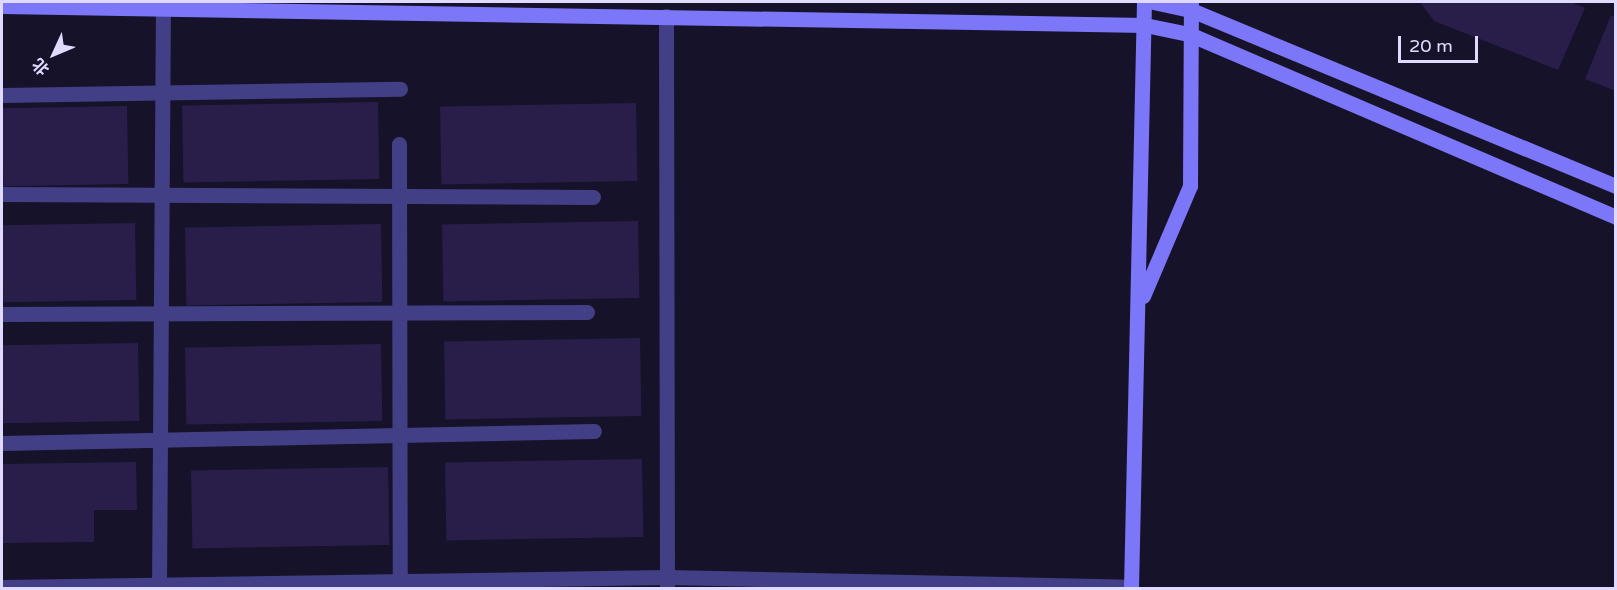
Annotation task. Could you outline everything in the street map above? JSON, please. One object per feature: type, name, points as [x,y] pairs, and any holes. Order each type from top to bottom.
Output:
[{"type":"street","points":[[2,587],[667,583],[1131,587],[1140,304],[1144,2]]},
{"type":"street","points":[[1153,2],[1191,6],[1616,186]]},
{"type":"street","points":[[2,6],[163,6],[1145,25],[1189,34],[1616,217]]},
{"type":"street","points":[[159,586],[163,6]]},
{"type":"street","points":[[1140,304],[1190,186],[1189,34],[1191,6]]},
{"type":"street","points":[[666,15],[667,583]]},
{"type":"street","points":[[2,95],[399,89]]},
{"type":"street","points":[[399,144],[400,585]]},
{"type":"street","points":[[2,194],[593,197]]},
{"type":"street","points":[[2,314],[587,312]]},
{"type":"street","points":[[2,443],[594,431]]},
{"type":"building","points":[[1420,2],[1571,2],[1585,8],[1558,70],[1434,21]]},
{"type":"building","points":[[1611,15],[1616,18],[1616,91],[1585,79]]},
{"type":"building","points":[[378,102],[379,179],[183,182],[182,105]]},
{"type":"building","points":[[636,103],[637,181],[441,184],[440,106]]},
{"type":"building","points":[[127,106],[128,184],[3,186],[2,108]]},
{"type":"building","points":[[638,221],[639,298],[443,301],[442,224]]},
{"type":"building","points":[[135,223],[136,300],[3,302],[2,225]]},
{"type":"building","points":[[381,224],[382,302],[186,305],[185,227]]},
{"type":"building","points":[[640,338],[641,416],[445,419],[444,341]]},
{"type":"building","points":[[138,343],[139,421],[3,423],[2,345]]},
{"type":"building","points":[[381,344],[382,421],[186,424],[185,347]]},
{"type":"building","points":[[642,459],[643,537],[446,540],[445,462]]},
{"type":"building","points":[[136,462],[137,510],[94,510],[94,542],[2,543],[2,464]]},
{"type":"building","points":[[388,467],[389,545],[192,548],[191,470]]}]
